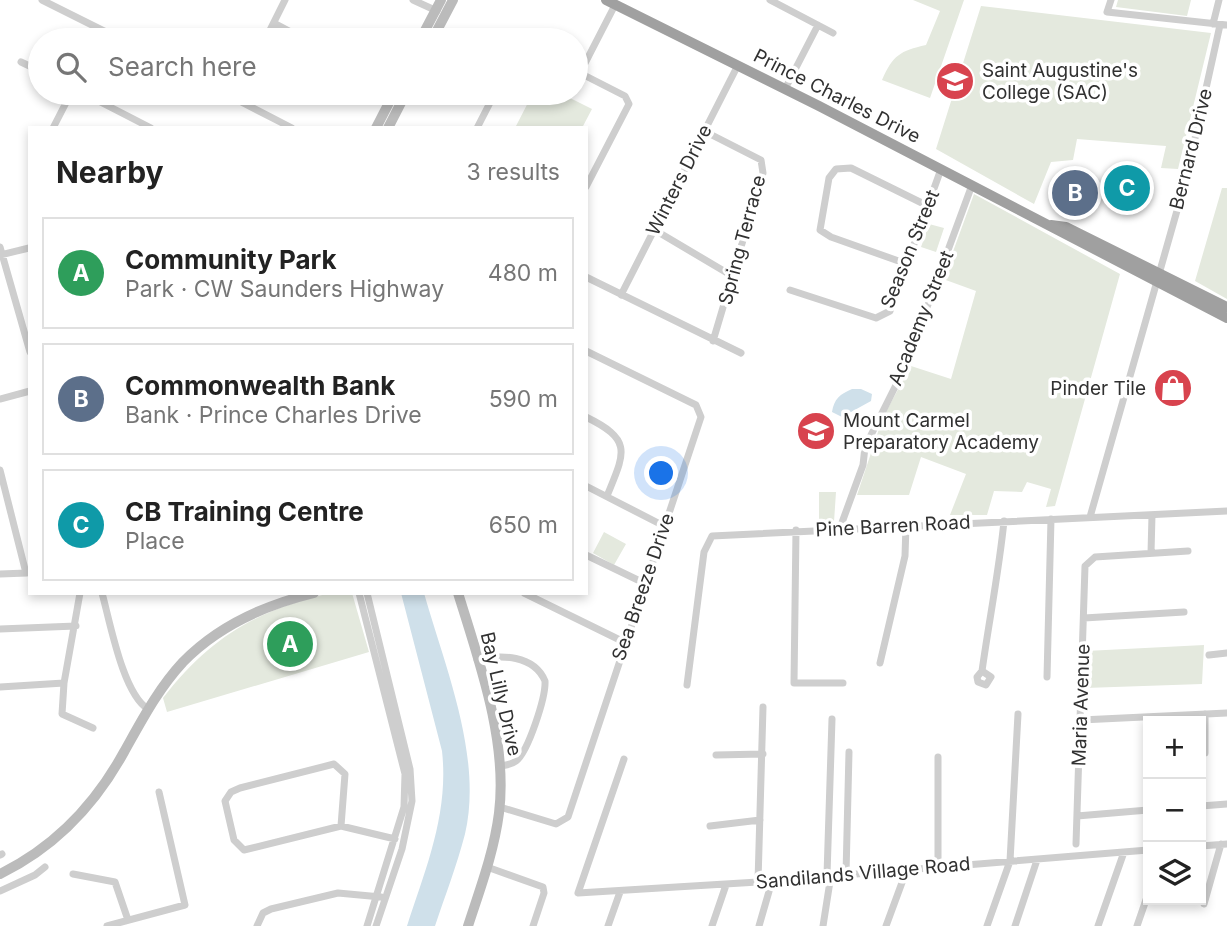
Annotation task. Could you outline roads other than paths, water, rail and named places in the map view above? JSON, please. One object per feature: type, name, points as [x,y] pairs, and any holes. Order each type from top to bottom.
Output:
[{"type":"highway","name":"Prince Charles Drive","points":[[610,2],[1051,225],[1063,235],[1227,307]]},
{"type":"highway","name":"Prince Charles Drive","points":[[1156,277],[1227,318]]},
{"type":"main road","points":[[436,28],[441,0]]},
{"type":"main road","points":[[429,28],[453,0]]},
{"type":"main road","points":[[377,126],[388,105]]},
{"type":"main road","points":[[388,126],[399,105]]},
{"type":"main road","points":[[0,874],[50,844],[84,811],[113,771],[148,709],[184,662],[252,609],[284,595]]},
{"type":"main road","points":[[239,619],[308,595]]},
{"type":"main road","name":"Bay Lilly Drive","points":[[459,595],[477,660],[500,766],[500,807],[488,867],[468,926]]},
{"type":"street","points":[[43,0],[58,4],[101,28]]},
{"type":"street","points":[[271,28],[285,0]]},
{"type":"street","points":[[413,0],[440,13]]},
{"type":"street","points":[[770,0],[833,33]]},
{"type":"street","points":[[1111,0],[1107,12],[1220,25]]},
{"type":"street","name":"Bernard Drive","points":[[1090,517],[1186,179],[1220,25],[1219,0]]},
{"type":"street","points":[[588,50],[610,2]]},
{"type":"street","points":[[274,23],[283,28]]},
{"type":"street","points":[[785,89],[818,25]]},
{"type":"street","points":[[21,62],[28,65]]},
{"type":"street","name":"Winters Drive","points":[[621,295],[738,65]]},
{"type":"street","points":[[588,77],[625,96],[629,104],[588,183]]},
{"type":"street","points":[[54,126],[65,105]]},
{"type":"street","points":[[104,105],[140,125]]},
{"type":"street","points":[[253,105],[289,126]]},
{"type":"street","points":[[478,126],[489,105]]},
{"type":"street","name":"Spring Terrace","points":[[704,131],[761,160],[763,173],[713,341]]},
{"type":"street","points":[[906,264],[831,237],[820,230],[828,178],[836,169],[851,168],[929,206]]},
{"type":"street","name":"Season Street","points":[[790,290],[881,318],[890,311],[941,169]]},
{"type":"street","name":"Academy Street","points":[[840,528],[863,465],[865,447],[905,367],[972,185]]},
{"type":"street","points":[[653,229],[734,276]]},
{"type":"street","points":[[28,248],[1,252],[28,345]]},
{"type":"street","points":[[588,278],[741,354]]},
{"type":"street","name":"Sea Breeze Drive","points":[[500,807],[553,823],[567,819],[701,417],[696,405],[588,352]]},
{"type":"street","points":[[0,399],[28,392]]},
{"type":"street","points":[[588,418],[615,433],[620,441],[620,460],[607,496]]},
{"type":"street","points":[[0,470],[28,573],[0,574]]},
{"type":"street","points":[[588,487],[664,526]]},
{"type":"street","name":"Pine Barren Road","points":[[687,685],[706,543],[712,536],[1227,511]]},
{"type":"street","points":[[1153,515],[1152,554],[1188,551]]},
{"type":"street","points":[[1046,677],[1051,519]]},
{"type":"street","points":[[982,671],[999,573],[1004,520]]},
{"type":"street","points":[[880,663],[905,556],[906,525]]},
{"type":"street","points":[[796,530],[794,683],[843,684]]},
{"type":"street","name":"Maria Avenue","points":[[1076,844],[1085,566],[1095,557],[1152,554]]},
{"type":"street","points":[[588,556],[644,583]]},
{"type":"street","points":[[80,595],[64,682],[62,714],[93,728]]},
{"type":"street","points":[[103,595],[129,684],[137,701],[148,709]]},
{"type":"street","points":[[360,595],[405,774],[404,807],[376,926]]},
{"type":"street","points":[[367,926],[402,849],[412,802],[411,769],[368,595]]},
{"type":"street","points":[[528,595],[624,642]]},
{"type":"street","points":[[1084,618],[1184,612]]},
{"type":"street","points":[[0,629],[76,626]]},
{"type":"street","points":[[1209,655],[1227,653]]},
{"type":"street","points":[[477,660],[498,657],[520,660],[535,667],[545,681],[523,752],[512,764],[500,766]]},
{"type":"street","points":[[0,687],[64,682]]},
{"type":"street","points":[[758,882],[763,707]]},
{"type":"street","points":[[1081,720],[1227,713]]},
{"type":"street","points":[[987,926],[1010,861],[1018,714]]},
{"type":"street","points":[[823,926],[829,875],[832,719]]},
{"type":"street","points":[[846,874],[849,752]]},
{"type":"street","points":[[716,755],[763,754]]},
{"type":"street","points":[[938,757],[938,865]]},
{"type":"street","name":"Sandilands Village Road","points":[[624,759],[578,893],[726,885],[938,865],[1143,850]]},
{"type":"street","points":[[341,826],[345,774],[334,764],[240,788],[231,792],[225,801],[234,839],[244,850],[341,826],[395,839]]},
{"type":"street","points":[[107,926],[185,905],[159,792]]},
{"type":"street","points":[[1206,806],[1227,804]]},
{"type":"street","points":[[1077,816],[1143,810]]},
{"type":"street","points":[[710,826],[760,820]]},
{"type":"street","points":[[1206,846],[1224,844],[1206,895]]},
{"type":"street","points":[[1098,926],[1124,852]]},
{"type":"street","points":[[1015,926],[1037,860]]},
{"type":"street","points":[[0,891],[45,867]]},
{"type":"street","points":[[488,867],[543,887],[544,893],[533,926]]},
{"type":"street","points":[[886,926],[906,869]]},
{"type":"street","points":[[73,874],[115,882],[128,920]]},
{"type":"street","points":[[759,926],[772,881]]},
{"type":"street","points":[[712,926],[726,885]]},
{"type":"street","points":[[608,926],[620,892]]},
{"type":"street","points":[[257,926],[264,913],[271,909],[327,895],[381,897]]},
{"type":"street","points":[[1137,926],[1144,905]]},
{"type":"place","name":"Saint Augustine's College (SAC)","points":[[955,81]]},
{"type":"place","name":"CB Training Centre","points":[[1127,188]]},
{"type":"place","name":"Commonwealth Bank","points":[[1075,193]]},
{"type":"place","name":"Pinder Tile","points":[[1173,388]]},
{"type":"place","name":"Mount Carmel Preparatory Academy","points":[[816,431]]},
{"type":"place","name":"Community Park","points":[[290,644]]}]
